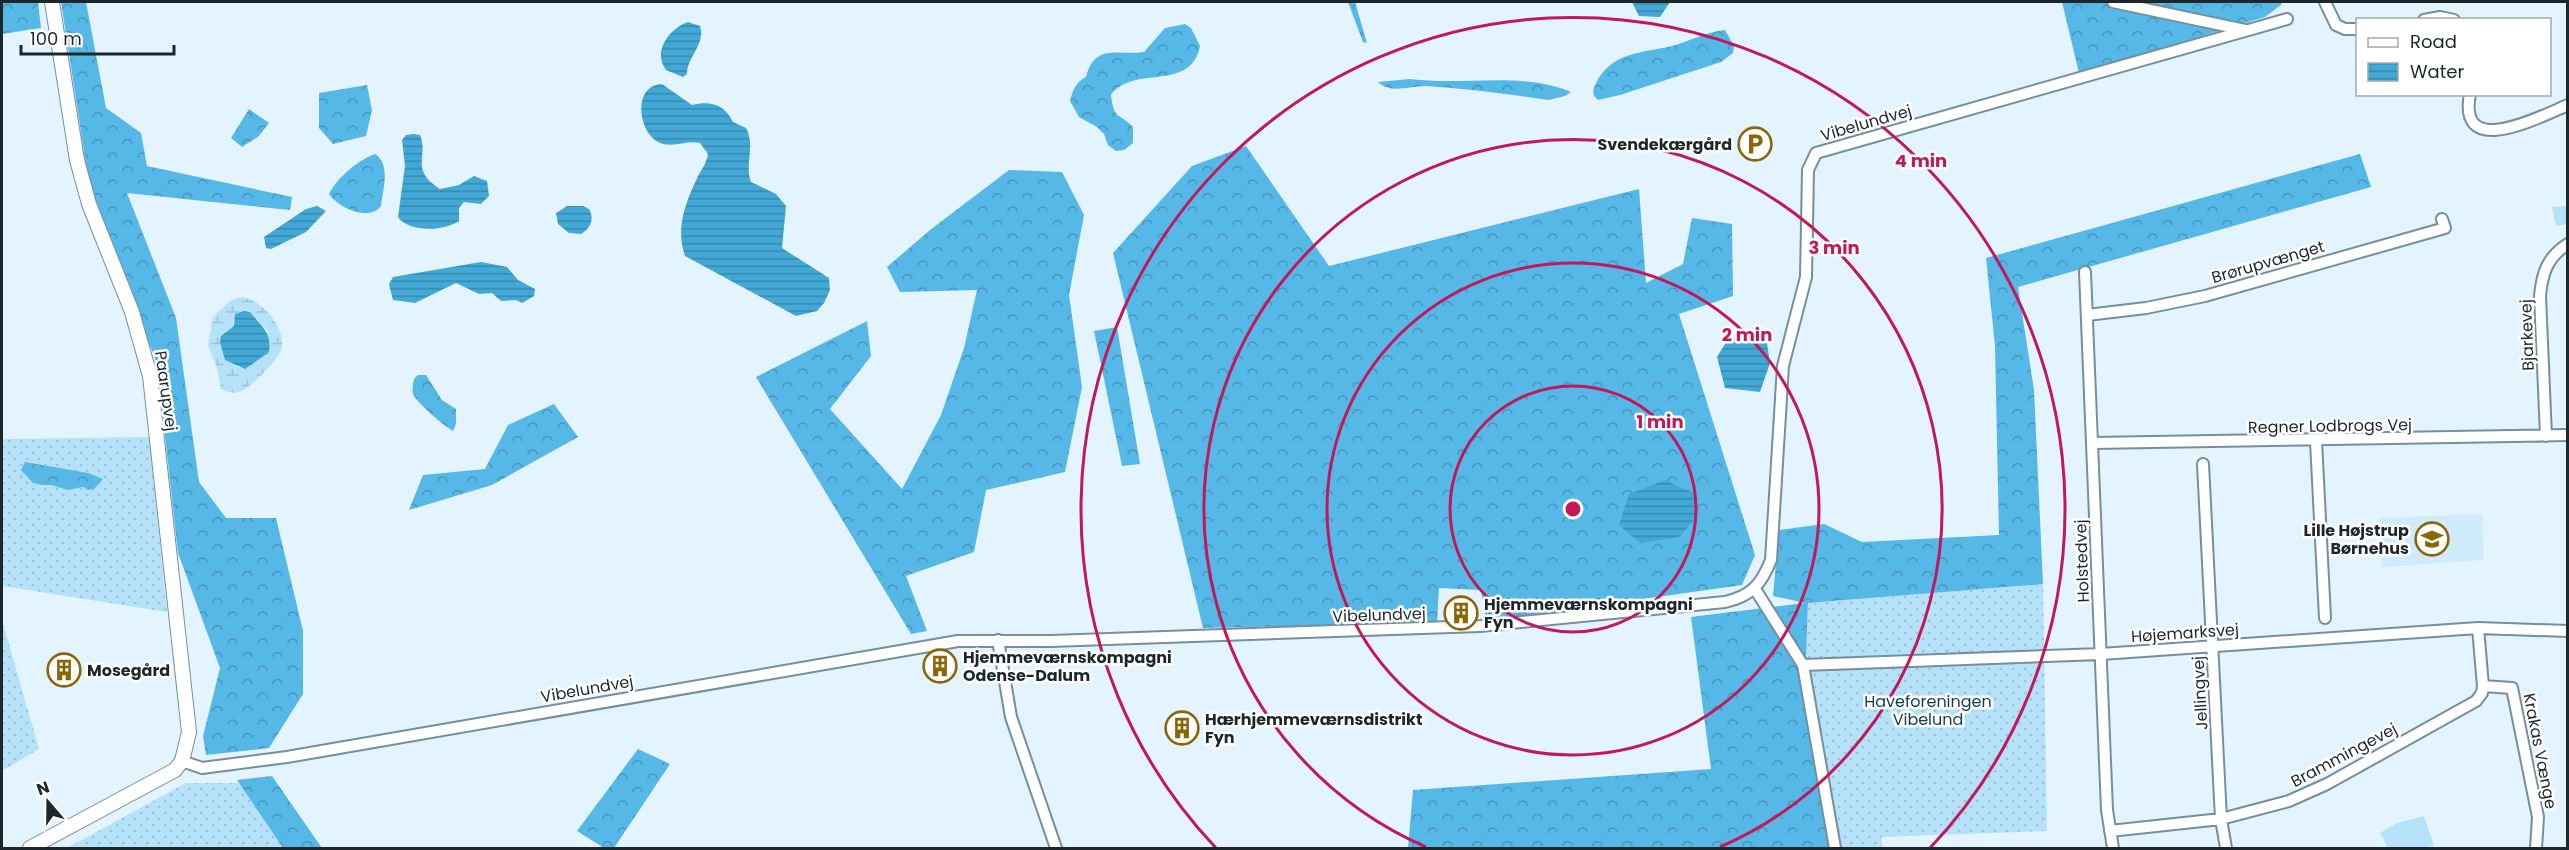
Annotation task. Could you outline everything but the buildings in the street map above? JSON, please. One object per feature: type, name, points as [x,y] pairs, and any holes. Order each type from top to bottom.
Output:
[{"type":"street","name":"Paarupvej","points":[[52,2],[77,160],[88,204],[132,312],[150,376],[189,732],[182,761]]},
{"type":"street","name":"Vibelundvej","points":[[2113,2],[2248,31]]},
{"type":"street","points":[[2326,4],[2336,25],[2345,29],[2356,28]]},
{"type":"street","name":"Vibelundvej","points":[[182,761],[202,768],[287,757],[958,641],[1063,641],[1480,626],[1725,602],[1743,598],[1764,578],[1771,560],[1784,366],[1806,277],[1808,170],[1816,153],[2287,19]]},
{"type":"street","points":[[2470,96],[2470,117],[2477,126],[2485,131],[2500,131],[2568,105]]},
{"type":"street","name":"Brørupvænget","points":[[2087,315],[2146,308],[2205,296],[2445,228],[2442,219]]},
{"type":"street","name":"Bjarkevej","points":[[2546,436],[2540,296],[2542,275],[2547,263],[2568,244]]},
{"type":"street","name":"Holstedvej","points":[[2085,272],[2101,654],[2110,831],[2113,849]]},
{"type":"street","name":"Regner Lodbrogs Vej","points":[[2093,443],[2568,435]]},
{"type":"street","points":[[2316,441],[2325,618]]},
{"type":"street","name":"Jellingvej","points":[[2203,464],[2221,819],[2226,849]]},
{"type":"street","points":[[1755,589],[1803,665],[1835,849]]},
{"type":"street","points":[[2478,628],[2483,686]]},
{"type":"street","name":"Højemarksvej","points":[[1803,665],[2101,654],[2478,628],[2568,631]]},
{"type":"street","points":[[998,640],[1011,717],[1056,849]]},
{"type":"street","name":"Brammingevej","points":[[2110,831],[2221,819],[2289,801],[2328,784],[2476,700],[2482,693],[2483,686]]},
{"type":"street","name":"Krakas Vænge","points":[[2483,686],[2512,688],[2538,817],[2536,849]]},
{"type":"street","points":[[30,849],[162,779],[182,761]]},
{"type":"shaded area","name":"Lille Højstrup Børnehus","points":[[2482,514],[2484,560],[2382,567],[2380,518]]},
{"type":"green space","points":[[2,2],[38,2],[41,28],[2,34]]},
{"type":"green space","points":[[61,2],[86,2],[106,108],[141,133],[147,166],[292,197],[290,210],[127,193],[176,318],[199,482],[226,518],[276,518],[303,631],[303,694],[269,748],[206,755],[203,736],[220,668],[178,553],[157,364],[89,184]]},
{"type":"green space","points":[[1348,2],[1355,2],[1367,43],[1363,42]]},
{"type":"green space","points":[[2062,2],[2282,2],[2265,17],[2079,73]]},
{"type":"green space","points":[[1185,24],[1191,28],[1200,46],[1194,60],[1185,69],[1174,74],[1133,81],[1121,86],[1111,95],[1116,113],[1133,127],[1133,143],[1124,150],[1116,151],[1108,145],[1104,134],[1097,127],[1079,117],[1070,101],[1075,86],[1086,77],[1095,59],[1102,55],[1144,52],[1165,28]]},
{"type":"green space","points":[[1725,30],[1734,46],[1733,53],[1721,62],[1620,95],[1598,100],[1594,96],[1598,79],[1613,63],[1622,58]]},
{"type":"green space","points":[[1410,79],[1532,82],[1571,92],[1565,96],[1548,100],[1427,86],[1395,89],[1378,82]]},
{"type":"green space","points":[[367,85],[372,110],[366,136],[333,144],[319,128],[319,93]]},
{"type":"green space","points":[[249,109],[269,123],[259,136],[242,147],[231,138]]},
{"type":"green space","points":[[1246,146],[1329,266],[1639,189],[1646,283],[1683,264],[1692,218],[1732,224],[1733,296],[1679,314],[1755,555],[1742,585],[1486,621],[1481,590],[1439,588],[1437,623],[1203,628],[1113,253],[1192,166]]},
{"type":"green space","points":[[375,154],[380,158],[384,170],[381,206],[376,211],[362,213],[340,204],[329,194],[333,188],[355,165]]},
{"type":"green space","points":[[2360,154],[2371,187],[2018,287],[2034,390],[2043,584],[1808,603],[1805,686],[1834,848],[1408,848],[1413,790],[1711,769],[1691,617],[1805,603],[1773,596],[1779,530],[1824,524],[1862,542],[1999,535],[1995,346],[1986,258]]},
{"type":"green space","points":[[1009,170],[1062,172],[1084,215],[1069,295],[1082,387],[1065,472],[986,490],[974,552],[906,576],[927,631],[911,634],[756,377],[867,321],[871,356],[830,409],[902,489],[941,415],[964,348],[977,290],[900,292],[887,267],[930,230]]},
{"type":"green space","points":[[2567,206],[2567,224],[2556,226],[2552,207]]},
{"type":"green space","points":[[240,297],[248,298],[264,308],[276,324],[282,341],[281,350],[269,367],[250,386],[234,393],[221,389],[217,368],[208,345],[213,317],[230,301]],"holes":[[[250,312],[269,332],[240,368],[231,361],[221,336],[234,326],[233,320]]]},
{"type":"green space","points":[[1117,327],[1140,464],[1122,466],[1094,331]]},
{"type":"green space","points":[[418,375],[426,375],[442,400],[456,409],[456,424],[453,431],[431,414],[413,394],[414,379]]},
{"type":"green space","points":[[554,404],[578,437],[492,485],[409,510],[423,475],[485,469],[508,425]]},
{"type":"green space","points":[[149,437],[167,612],[2,586],[2,439]]},
{"type":"green space","points":[[25,462],[88,473],[103,479],[94,489],[88,490],[83,487],[68,490],[42,485],[33,483],[21,470]]},
{"type":"green space","name":"Haveforeningen Vibelund","points":[[2043,584],[2047,831],[1881,837],[1883,848],[1834,848],[1805,686],[1808,603]]},
{"type":"green space","points":[[2,620],[39,749],[2,771]]},
{"type":"green space","points":[[638,749],[670,764],[614,848],[604,848],[577,831]]},
{"type":"green space","points":[[272,776],[322,848],[283,848],[237,780]]},
{"type":"green space","points":[[186,783],[239,783],[283,848],[67,848]]},
{"type":"green space","points":[[2424,816],[2434,845],[2426,848],[2388,848],[2380,833],[2397,823]]},
{"type":"water","points":[[1632,2],[1670,2],[1660,17],[1639,16]]},
{"type":"water","points":[[688,22],[700,26],[701,33],[699,45],[690,62],[687,74],[683,77],[666,70],[661,55],[669,35]]},
{"type":"water","points":[[662,84],[692,105],[705,103],[717,105],[726,111],[733,122],[746,128],[750,142],[749,175],[751,182],[776,194],[786,206],[782,248],[829,278],[830,290],[817,311],[796,316],[685,256],[681,235],[683,215],[708,154],[700,143],[668,145],[658,142],[651,136],[642,119],[642,100],[653,86]]},
{"type":"water","points":[[406,135],[420,135],[422,143],[422,169],[431,182],[440,189],[459,185],[474,176],[487,181],[489,196],[481,204],[464,202],[459,208],[459,221],[453,224],[445,227],[418,228],[410,226],[398,217],[405,166],[402,140]]},
{"type":"water","points":[[317,206],[326,211],[306,232],[271,249],[266,248],[264,237],[306,209]]},
{"type":"water","points":[[567,206],[583,206],[589,209],[592,217],[591,223],[581,234],[569,233],[558,224],[556,213]]},
{"type":"water","points":[[481,262],[507,267],[518,280],[535,289],[534,296],[522,303],[516,300],[501,301],[492,293],[479,294],[456,283],[415,303],[393,300],[389,284],[393,277]]},
{"type":"water","points":[[250,312],[269,339],[269,352],[245,369],[225,360],[220,342],[221,336],[234,326],[235,314]]},
{"type":"water","points":[[1746,334],[1766,337],[1770,363],[1760,392],[1725,388],[1717,357],[1728,339]]},
{"type":"water","points":[[1665,480],[1694,494],[1695,519],[1679,537],[1640,543],[1619,525],[1629,494]]},
{"type":"place","name":"Svendekærgård","points":[[1755,144]]},
{"type":"place","name":"Lille Højstrup Børnehus","points":[[2432,539]]},
{"type":"place","name":"Hjemmeværnskompagni Fyn","points":[[1461,613]]},
{"type":"place","name":"Hjemmeværnskompagni Odense-Dalum","points":[[940,666]]},
{"type":"place","name":"Mosegård","points":[[64,670]]},
{"type":"place","name":"Hærhjemmeværnsdistrikt Fyn","points":[[1182,728]]}]
